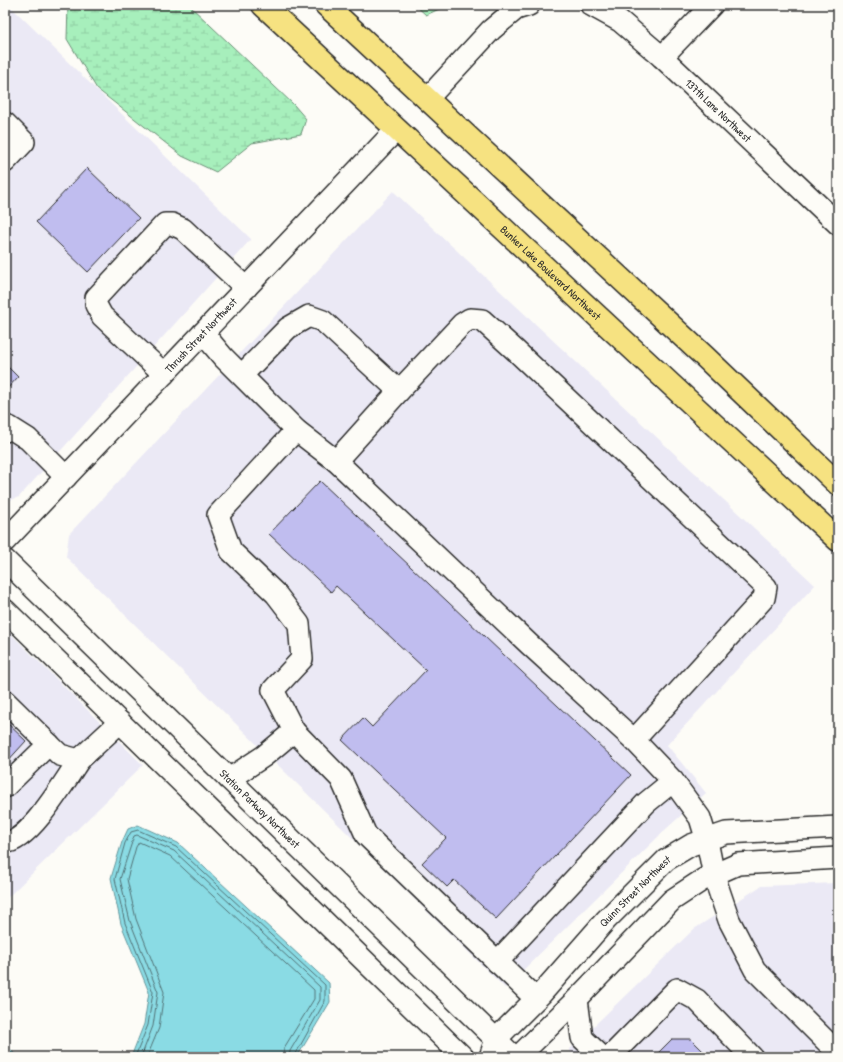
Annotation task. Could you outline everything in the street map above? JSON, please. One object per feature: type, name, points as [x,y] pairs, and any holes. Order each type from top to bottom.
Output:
[{"type":"main road","name":"Bunker Lake Boulevard Northwest","points":[[263,5],[838,540]]},
{"type":"main road","points":[[326,5],[705,357],[838,484]]},
{"type":"street","points":[[426,99],[490,30],[516,9],[529,5]]},
{"type":"street","name":"137th Lane Northwest","points":[[591,5],[620,21],[662,57],[838,224]]},
{"type":"street","points":[[662,57],[712,5]]},
{"type":"street","points":[[5,123],[24,142],[5,162]]},
{"type":"street","name":"Thrush Street Northwest","points":[[5,541],[396,130]]},
{"type":"street","points":[[164,374],[102,316],[96,305],[96,298],[144,244],[165,224],[172,224],[183,229],[246,288]]},
{"type":"street","points":[[242,375],[288,328],[309,316],[323,321],[399,390]]},
{"type":"street","points":[[336,461],[399,390],[462,324],[470,319],[482,320],[766,587],[764,598],[634,740]]},
{"type":"street","points":[[203,333],[223,357],[296,430],[336,461],[530,645],[634,740],[673,781],[700,818],[707,841],[714,876],[729,920],[755,970],[836,1052]]},
{"type":"street","points":[[5,431],[9,427],[28,439],[66,477]]},
{"type":"street","points":[[296,430],[218,515],[231,551],[276,594],[299,624],[302,658],[273,690],[294,731],[341,779],[366,835],[536,999]]},
{"type":"street","name":"Station Parkway Northwest","points":[[5,560],[229,779],[493,1048],[514,1057]]},
{"type":"street","points":[[5,610],[463,1057]]},
{"type":"street","points":[[5,701],[60,755],[79,760]]},
{"type":"street","points":[[5,842],[16,840],[49,807],[79,760],[120,722]]},
{"type":"street","points":[[229,779],[264,756],[294,731]]},
{"type":"street","points":[[5,787],[49,744]]},
{"type":"street","points":[[497,962],[646,803],[673,781]]},
{"type":"street","name":"Quinn Street Northwest","points":[[493,1048],[606,920],[666,860],[691,845],[707,841],[726,833],[838,827]]},
{"type":"street","points":[[518,1057],[577,999],[672,900],[704,879],[714,876],[738,864],[838,858]]},
{"type":"street","points":[[610,1057],[677,989],[697,1000],[752,1057]]},
{"type":"street","points":[[577,999],[582,1038],[602,1057]]},
{"type":"shaded area","points":[[5,5],[9,5],[251,239],[19,497],[5,502]]},
{"type":"shaded area","points":[[393,191],[815,585],[667,745],[706,793],[666,829],[505,988],[66,557],[69,534]]},
{"type":"shaded area","points":[[5,628],[143,765],[5,900]]},
{"type":"shaded area","points":[[838,883],[838,1057],[576,1057],[569,1050],[694,929],[761,886]]},
{"type":"green space","points":[[68,5],[189,5],[294,105],[306,119],[301,134],[252,143],[216,172],[182,156],[97,89],[67,39]]},
{"type":"green space","points":[[415,5],[448,5],[426,15]]},
{"type":"water","points":[[138,825],[178,843],[329,983],[330,1002],[297,1057],[131,1057],[144,1024],[149,992],[121,924],[111,878],[122,842],[128,829]]},
{"type":"water","points":[[5,1045],[18,1057],[5,1057]]},
{"type":"building","points":[[87,168],[139,218],[88,272],[36,222]]},
{"type":"building","points":[[5,364],[18,377],[5,391]]},
{"type":"building","points":[[320,481],[631,775],[496,919],[454,880],[447,887],[422,863],[446,838],[342,740],[363,718],[372,727],[426,670],[336,586],[331,592],[269,534]]},
{"type":"building","points":[[5,721],[26,741],[5,764]]},
{"type":"building","points":[[672,1039],[691,1039],[709,1057],[654,1057]]}]
